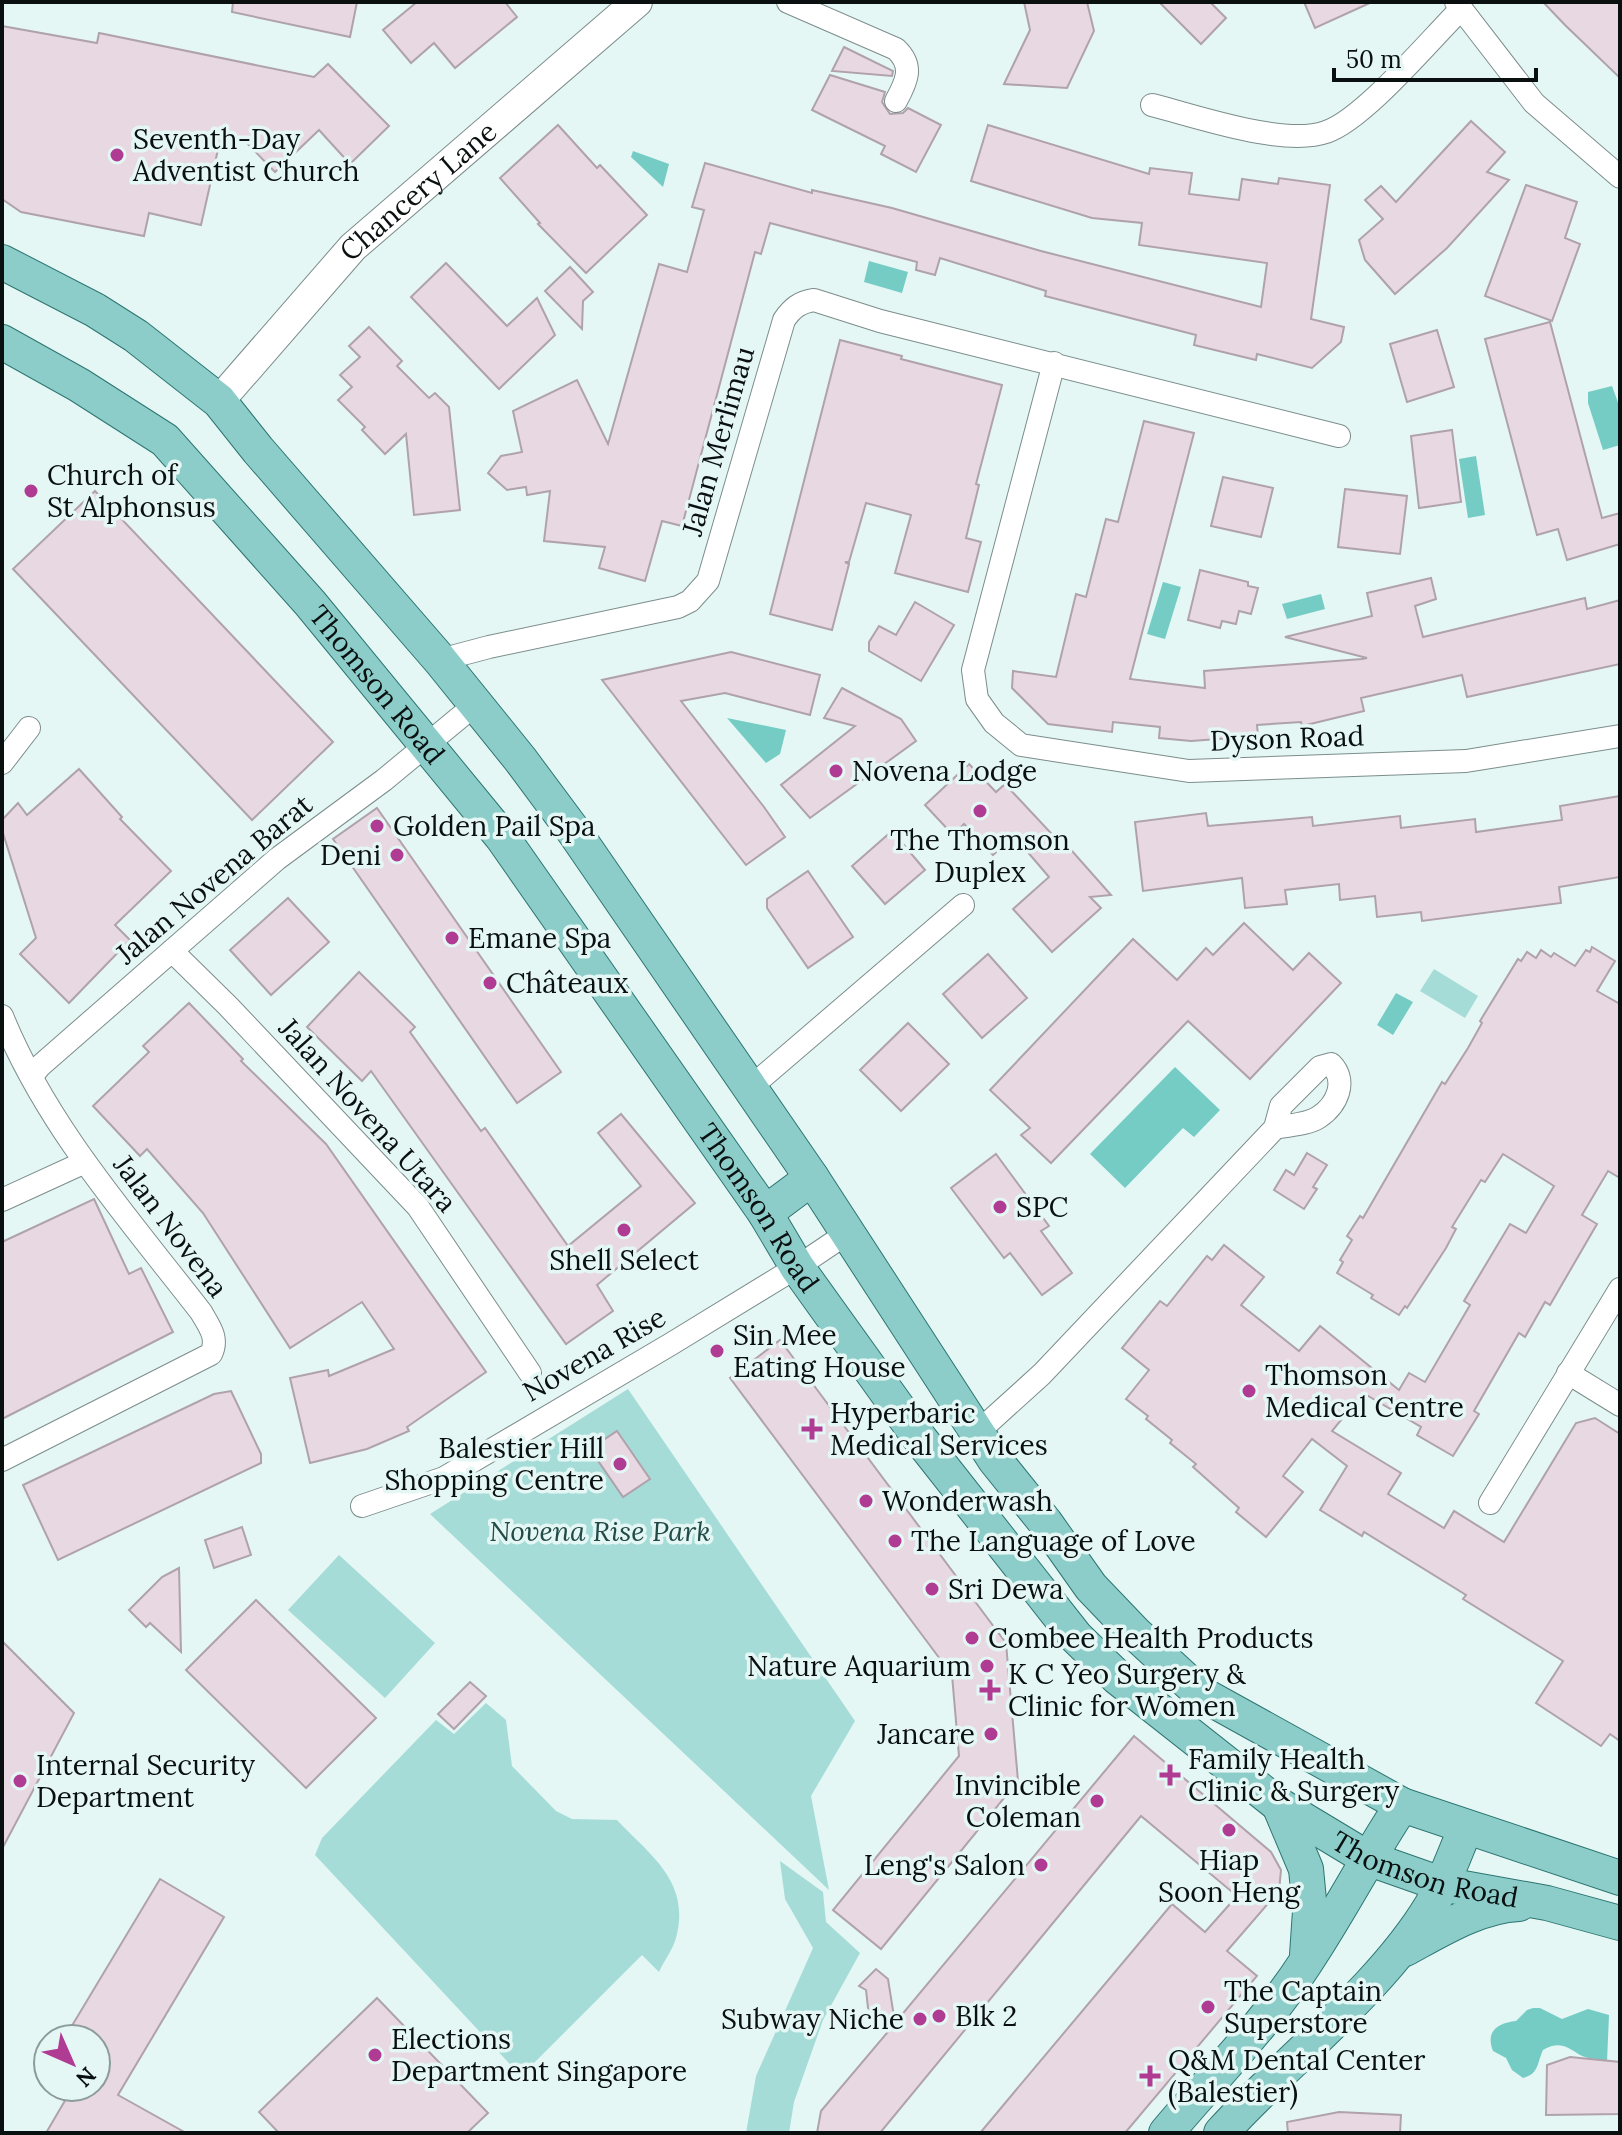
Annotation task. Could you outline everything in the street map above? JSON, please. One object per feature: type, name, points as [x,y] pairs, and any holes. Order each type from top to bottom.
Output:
[{"type":"main road","name":"Thomson Road","points":[[2,262],[95,310],[136,336],[219,401],[440,660],[561,813],[751,1087],[995,1460],[1045,1522],[1091,1587],[1135,1633],[1200,1693],[1402,1805],[1620,1878]]},
{"type":"main road","name":"Thomson Road","points":[[2,342],[90,392],[165,440],[310,603],[428,745],[502,837],[765,1213],[797,1267],[921,1440],[1076,1637],[1140,1696],[1274,1801],[1367,1858],[1441,1884],[1547,1903],[1620,1923]]},
{"type":"main road","points":[[765,1213],[812,1178]]},
{"type":"main road","points":[[1250,1719],[1274,1801],[1306,1869],[1310,1911],[1306,1963]]},
{"type":"main road","points":[[1166,2133],[1253,2032],[1306,1963],[1402,1805]]},
{"type":"main road","points":[[1221,2133],[1397,1953],[1432,1905],[1466,1827]]},
{"type":"main road","points":[[1397,1953],[1452,1923],[1480,1913],[1507,1905],[1547,1903]]},
{"type":"street","name":"Chancery Lane","points":[[219,401],[353,247],[637,2]]},
{"type":"street","points":[[788,2],[896,49],[908,66],[906,83],[896,101]]},
{"type":"street","points":[[1152,105],[1240,128],[1285,135],[1323,134],[1342,125],[1366,106],[1458,6],[1534,103],[1620,177]]},
{"type":"street","name":"Jalan Merlimau","points":[[440,660],[678,607],[700,592],[708,581],[784,320],[805,301],[814,300],[880,321],[1339,436]]},
{"type":"street","name":"Dyson Road","points":[[1054,363],[973,670],[977,699],[994,723],[1021,745],[1189,771],[1466,761],[1620,736]]},
{"type":"street","name":"Jalan Novena Barat","points":[[32,1076],[277,859],[346,810],[476,704]]},
{"type":"street","points":[[2,763],[29,728]]},
{"type":"street","points":[[751,1087],[963,905]]},
{"type":"street","name":"Jalan Novena Utara","points":[[172,951],[418,1207],[530,1373]]},
{"type":"street","name":"Jalan Novena","points":[[2,1016],[32,1076],[85,1162],[201,1312],[213,1331],[215,1347],[211,1354],[2,1460]]},
{"type":"street","points":[[978,1432],[1060,1356],[1275,1128]]},
{"type":"street","points":[[2,1200],[85,1162]]},
{"type":"street","name":"Novena Rise","points":[[362,1506],[444,1478],[797,1267],[846,1234]]},
{"type":"street","points":[[1490,1503],[1620,1289]]},
{"type":"street","points":[[1568,1373],[1620,1405]]},
{"type":"green space","points":[[1434,969],[1478,996],[1465,1018],[1420,991]]},
{"type":"green space","name":"Novena Rise Park","points":[[628,1389],[855,1721],[811,1796],[829,1890],[430,1514]]},
{"type":"green space","points":[[339,1555],[435,1643],[385,1698],[288,1610]]},
{"type":"green space","points":[[486,1703],[506,1720],[512,1766],[556,1811],[572,1819],[617,1820],[655,1858],[673,1886],[678,1901],[676,1938],[659,1972],[642,1955],[521,2076],[315,1855],[322,1838],[436,1720],[454,1734]]},
{"type":"green space","points":[[780,1861],[823,1892],[826,1922],[860,1953],[823,2020],[794,2102],[789,2133],[746,2133],[756,2076],[813,1948],[785,1899]]},
{"type":"shaded area","points":[[633,151],[669,164],[663,187],[631,157]]},
{"type":"shaded area","points":[[869,261],[908,272],[902,293],[864,282]]},
{"type":"shaded area","points":[[1612,386],[1620,408],[1620,445],[1603,450],[1588,403],[1588,392]]},
{"type":"shaded area","points":[[1476,456],[1485,515],[1468,518],[1459,459]]},
{"type":"shaded area","points":[[1163,582],[1181,587],[1165,639],[1147,634]]},
{"type":"shaded area","points":[[1321,594],[1325,609],[1287,619],[1282,604]]},
{"type":"shaded area","points":[[727,718],[786,730],[780,754],[766,763]]},
{"type":"shaded area","points":[[1396,993],[1413,1002],[1393,1035],[1377,1025]]},
{"type":"shaded area","points":[[1175,1067],[1220,1110],[1194,1137],[1183,1128],[1125,1188],[1090,1154]]},
{"type":"shaded area","points":[[1533,2008],[1540,2008],[1562,2019],[1588,2009],[1609,2015],[1607,2062],[1558,2045],[1543,2050],[1532,2074],[1523,2078],[1512,2070],[1506,2058],[1493,2051],[1492,2033]]},
{"type":"building","points":[[233,2],[357,2],[350,37],[232,12]]},
{"type":"building","points":[[417,2],[505,2],[517,17],[455,68],[434,43],[411,63],[383,30]]},
{"type":"building","points":[[1024,2],[1087,2],[1094,31],[1067,88],[1004,84],[1030,30]]},
{"type":"building","points":[[1159,2],[1210,2],[1226,18],[1201,44]]},
{"type":"building","points":[[1304,2],[1372,2],[1315,28]]},
{"type":"building","points":[[1543,2],[1620,2],[1620,78],[1565,25]]},
{"type":"building","points":[[2,26],[97,43],[99,33],[314,77],[328,64],[389,126],[350,164],[319,130],[275,172],[241,137],[230,147],[219,145],[201,225],[149,213],[144,236],[21,212],[2,199]]},
{"type":"building","points":[[844,47],[893,71],[892,76],[832,71]]},
{"type":"building","points":[[830,75],[885,92],[882,102],[890,114],[903,113],[908,108],[941,125],[916,172],[881,154],[885,146],[812,110]]},
{"type":"building","points":[[1471,121],[1505,152],[1487,172],[1509,180],[1447,248],[1395,294],[1365,260],[1359,240],[1383,219],[1365,200],[1381,186],[1396,202]]},
{"type":"building","points":[[558,125],[597,168],[600,165],[647,215],[586,273],[538,224],[500,178]]},
{"type":"building","points":[[988,125],[1149,174],[1150,168],[1192,173],[1189,194],[1239,200],[1242,179],[1278,184],[1279,178],[1330,185],[1311,319],[1344,327],[1341,342],[1312,368],[1257,354],[1256,360],[1194,345],[1196,335],[1045,296],[1046,291],[940,258],[935,275],[916,270],[917,262],[770,223],[761,254],[755,252],[682,526],[662,521],[645,581],[599,568],[605,547],[544,541],[550,491],[527,495],[526,487],[507,490],[488,473],[501,456],[522,452],[513,411],[577,380],[608,444],[659,264],[687,272],[704,210],[692,207],[705,163],[812,193],[812,190],[892,208],[1041,251],[1261,307],[1267,263],[1139,245],[1142,223],[1092,218],[971,181]]},
{"type":"building","points":[[1526,185],[1577,202],[1565,238],[1580,244],[1552,321],[1485,296]]},
{"type":"building","points":[[446,263],[507,326],[537,298],[555,335],[499,389],[411,297]]},
{"type":"building","points":[[570,267],[593,292],[583,301],[582,329],[545,291]]},
{"type":"building","points":[[1550,322],[1602,518],[1620,513],[1620,544],[1567,560],[1558,529],[1537,535],[1485,339]]},
{"type":"building","points":[[369,327],[402,361],[397,366],[429,398],[435,393],[449,407],[460,510],[414,515],[406,434],[385,454],[362,430],[365,427],[338,400],[352,387],[340,375],[360,357],[349,346]]},
{"type":"building","points":[[1437,330],[1454,387],[1407,402],[1390,344]]},
{"type":"building","points":[[840,340],[1002,385],[976,484],[979,485],[966,538],[981,542],[968,592],[895,573],[911,515],[866,503],[849,562],[845,562],[849,564],[832,630],[770,614]]},
{"type":"building","points":[[1144,421],[1194,433],[1130,679],[1205,688],[1204,671],[1367,658],[1285,637],[1372,616],[1367,593],[1431,578],[1436,599],[1415,606],[1423,637],[1585,598],[1587,609],[1620,600],[1620,664],[1467,697],[1462,675],[1361,698],[1364,711],[1302,726],[1301,722],[1257,725],[1258,736],[1191,741],[1159,738],[1160,727],[1113,722],[1112,732],[1048,724],[1012,688],[1013,671],[1056,677],[1076,594],[1086,597],[1106,519],[1118,522]]},
{"type":"building","points":[[1452,430],[1461,502],[1419,508],[1411,436]]},
{"type":"building","points":[[1223,477],[1273,488],[1261,537],[1211,526]]},
{"type":"building","points":[[1345,489],[1407,496],[1400,554],[1338,547]]},
{"type":"building","points":[[95,491],[333,742],[252,820],[13,569]]},
{"type":"building","points":[[1200,570],[1248,582],[1248,586],[1258,588],[1251,614],[1239,611],[1236,624],[1222,621],[1220,628],[1188,620]]},
{"type":"building","points":[[915,602],[954,625],[921,681],[869,651],[869,642],[879,626],[896,635]]},
{"type":"building","name":"Novena Lodge","points":[[731,652],[820,675],[810,715],[725,693],[681,701],[785,837],[746,865],[602,680]]},
{"type":"building","points":[[842,688],[901,719],[916,741],[810,818],[781,785],[855,726],[824,718]]},
{"type":"building","points":[[969,764],[996,792],[1005,784],[1062,845],[1065,843],[1111,895],[1090,897],[1101,908],[1052,952],[1013,909],[1049,877],[1014,836],[993,855],[964,824],[953,835],[925,805]]},
{"type":"building","points":[[79,769],[122,817],[120,819],[171,871],[115,925],[130,940],[69,1003],[20,954],[36,938],[2,830],[2,820],[18,803],[27,815]]},
{"type":"building","points":[[1620,796],[1620,877],[1559,887],[1561,903],[1422,921],[1421,912],[1377,917],[1375,896],[1340,900],[1339,884],[1285,890],[1287,904],[1245,908],[1242,878],[1143,891],[1135,822],[1206,813],[1208,826],[1312,817],[1313,826],[1400,816],[1401,828],[1475,819],[1476,832],[1562,820],[1560,806]]},
{"type":"building","points":[[377,808],[561,1072],[517,1103],[333,839]]},
{"type":"building","points":[[892,831],[925,870],[885,904],[852,866]]},
{"type":"building","points":[[808,871],[853,937],[808,968],[767,908],[767,899]]},
{"type":"building","points":[[288,898],[329,942],[271,995],[230,950]]},
{"type":"building","points":[[1244,923],[1293,970],[1309,953],[1341,983],[1250,1079],[1188,1021],[1051,1163],[1021,1135],[1030,1128],[990,1090],[1133,939],[1177,980],[1206,948],[1213,955]]},
{"type":"building","points":[[1592,947],[1615,961],[1597,991],[1620,1004],[1620,1178],[1608,1171],[1582,1215],[1597,1224],[1550,1305],[1545,1302],[1525,1337],[1519,1333],[1474,1411],[1479,1414],[1453,1456],[1417,1435],[1421,1427],[1363,1393],[1332,1431],[1401,1473],[1388,1494],[1444,1528],[1454,1511],[1504,1542],[1576,1423],[1595,1418],[1620,1434],[1620,1741],[1610,1734],[1601,1746],[1536,1703],[1563,1661],[1463,1599],[1466,1595],[1364,1532],[1362,1536],[1320,1510],[1347,1466],[1312,1439],[1283,1476],[1303,1492],[1266,1537],[1236,1512],[1239,1508],[1193,1467],[1196,1464],[1146,1419],[1148,1416],[1126,1399],[1149,1370],[1122,1348],[1160,1301],[1167,1306],[1207,1256],[1212,1260],[1224,1245],[1264,1277],[1241,1305],[1299,1351],[1320,1326],[1399,1390],[1409,1373],[1425,1382],[1470,1305],[1464,1301],[1510,1224],[1526,1233],[1554,1186],[1503,1154],[1485,1182],[1481,1180],[1452,1227],[1456,1229],[1446,1248],[1407,1308],[1405,1306],[1399,1315],[1337,1273],[1343,1262],[1340,1260],[1352,1240],[1347,1236],[1360,1216],[1363,1218],[1442,1082],[1445,1084],[1468,1048],[1482,1023],[1480,1021],[1518,959],[1521,961],[1527,952],[1536,958],[1541,950],[1551,957],[1554,953],[1575,966],[1586,950],[1590,952]]},
{"type":"building","points":[[988,954],[1027,998],[982,1038],[943,994]]},
{"type":"building","points":[[359,972],[415,1027],[410,1032],[481,1131],[485,1128],[568,1246],[641,1186],[598,1133],[621,1114],[695,1203],[597,1285],[613,1311],[566,1344],[371,1071],[362,1081],[307,1027]]},
{"type":"building","points":[[189,1003],[243,1059],[241,1061],[326,1144],[486,1372],[407,1427],[409,1431],[367,1449],[310,1463],[290,1378],[328,1370],[329,1376],[394,1349],[362,1302],[290,1348],[203,1213],[147,1149],[140,1156],[93,1106],[149,1052],[143,1046]]},
{"type":"building","points":[[908,1023],[949,1064],[901,1111],[860,1070]]},
{"type":"building","points":[[1307,1153],[1327,1165],[1304,1209],[1274,1190],[1286,1170],[1294,1175]]},
{"type":"building","name":"SPC","points":[[996,1154],[1049,1226],[1041,1231],[1072,1273],[1042,1295],[1010,1253],[1004,1258],[951,1188]]},
{"type":"building","points":[[94,1199],[129,1274],[141,1268],[173,1332],[2,1419],[2,1242]]},
{"type":"building","points":[[780,1340],[1006,1643],[1018,1781],[881,1949],[833,1910],[959,1756],[952,1675],[730,1378]]},
{"type":"building","points":[[231,1391],[261,1454],[261,1463],[58,1560],[23,1485],[214,1394]]},
{"type":"building","name":"Balestier Hill Shopping Centre","points":[[617,1431],[650,1479],[623,1497],[590,1449]]},
{"type":"building","points":[[242,1527],[251,1555],[214,1568],[205,1540]]},
{"type":"building","points":[[179,1568],[181,1652],[150,1623],[146,1627],[129,1610],[162,1577]]},
{"type":"building","points":[[256,1600],[376,1718],[306,1788],[186,1670]]},
{"type":"building","name":"Internal Security Department","points":[[2,1641],[74,1713],[2,1849]]},
{"type":"building","points":[[470,1682],[486,1696],[454,1729],[438,1714]]},
{"type":"building","points":[[1134,1736],[1271,1852],[1281,1870],[1279,1891],[1227,1951],[1257,1976],[1125,2133],[980,2133],[1172,1904],[1205,1932],[1237,1896],[1141,1816],[880,2133],[817,2133],[821,2111],[892,2027],[868,2008],[866,1990],[859,1986],[876,1969],[888,1979],[895,2023]]},
{"type":"building","points":[[160,1879],[224,1917],[118,2095],[186,2133],[46,2133],[64,2103],[112,2103],[112,2023],[74,2023]]},
{"type":"building","name":"Elections Department Singapore","points":[[377,1998],[488,2113],[467,2133],[279,2133],[259,2112]]},
{"type":"building","points":[[1570,2057],[1620,2062],[1620,2114],[1546,2115],[1547,2065]]},
{"type":"building","points":[[1339,2112],[1401,2115],[1400,2133],[1288,2133],[1287,2122]]},
{"type":"place","name":"Seventh-Day Adventist Church","points":[[117,155]]},
{"type":"place","name":"Church of St Alphonsus","points":[[31,491]]},
{"type":"place","name":"Novena Lodge","points":[[836,771]]},
{"type":"place","name":"The Thomson Duplex","points":[[980,811]]},
{"type":"place","name":"Golden Pail Spa","points":[[377,826]]},
{"type":"place","name":"Deni","points":[[397,855]]},
{"type":"place","name":"Emane Spa","points":[[452,938]]},
{"type":"place","name":"Châteaux","points":[[490,983]]},
{"type":"place","name":"SPC","points":[[1000,1207]]},
{"type":"place","name":"Shell Select","points":[[624,1230]]},
{"type":"place","name":"Sin Mee Eating House","points":[[717,1351]]},
{"type":"place","name":"Thomson Medical Centre","points":[[1249,1391]]},
{"type":"place","name":"Hyperbaric Medical Services","points":[[812,1429]]},
{"type":"place","name":"Balestier Hill Shopping Centre","points":[[620,1464]]},
{"type":"place","name":"Wonderwash","points":[[866,1501]]},
{"type":"place","name":"The Language of Love","points":[[895,1541]]},
{"type":"place","name":"Sri Dewa","points":[[932,1589]]},
{"type":"place","name":"Combee Health Products","points":[[972,1638]]},
{"type":"place","name":"Nature Aquarium","points":[[987,1666]]},
{"type":"place","name":"K C Yeo Surgery & Clinic for Women","points":[[990,1690]]},
{"type":"place","name":"Jancare","points":[[991,1734]]},
{"type":"place","name":"Family Health Clinic & Surgery","points":[[1170,1775]]},
{"type":"place","name":"Internal Security Department","points":[[20,1781]]},
{"type":"place","name":"Invincible Coleman","points":[[1097,1801]]},
{"type":"place","name":"Hiap Soon Heng","points":[[1229,1830]]},
{"type":"place","name":"Leng's Salon","points":[[1041,1865]]},
{"type":"place","name":"The Captain Superstore","points":[[1208,2007]]},
{"type":"place","name":"Blk 2","points":[[939,2016]]},
{"type":"place","name":"Subway Niche","points":[[920,2019]]},
{"type":"place","name":"Elections Department Singapore","points":[[375,2055]]},
{"type":"place","name":"Q&M Dental Center (Balestier)","points":[[1150,2076]]}]
